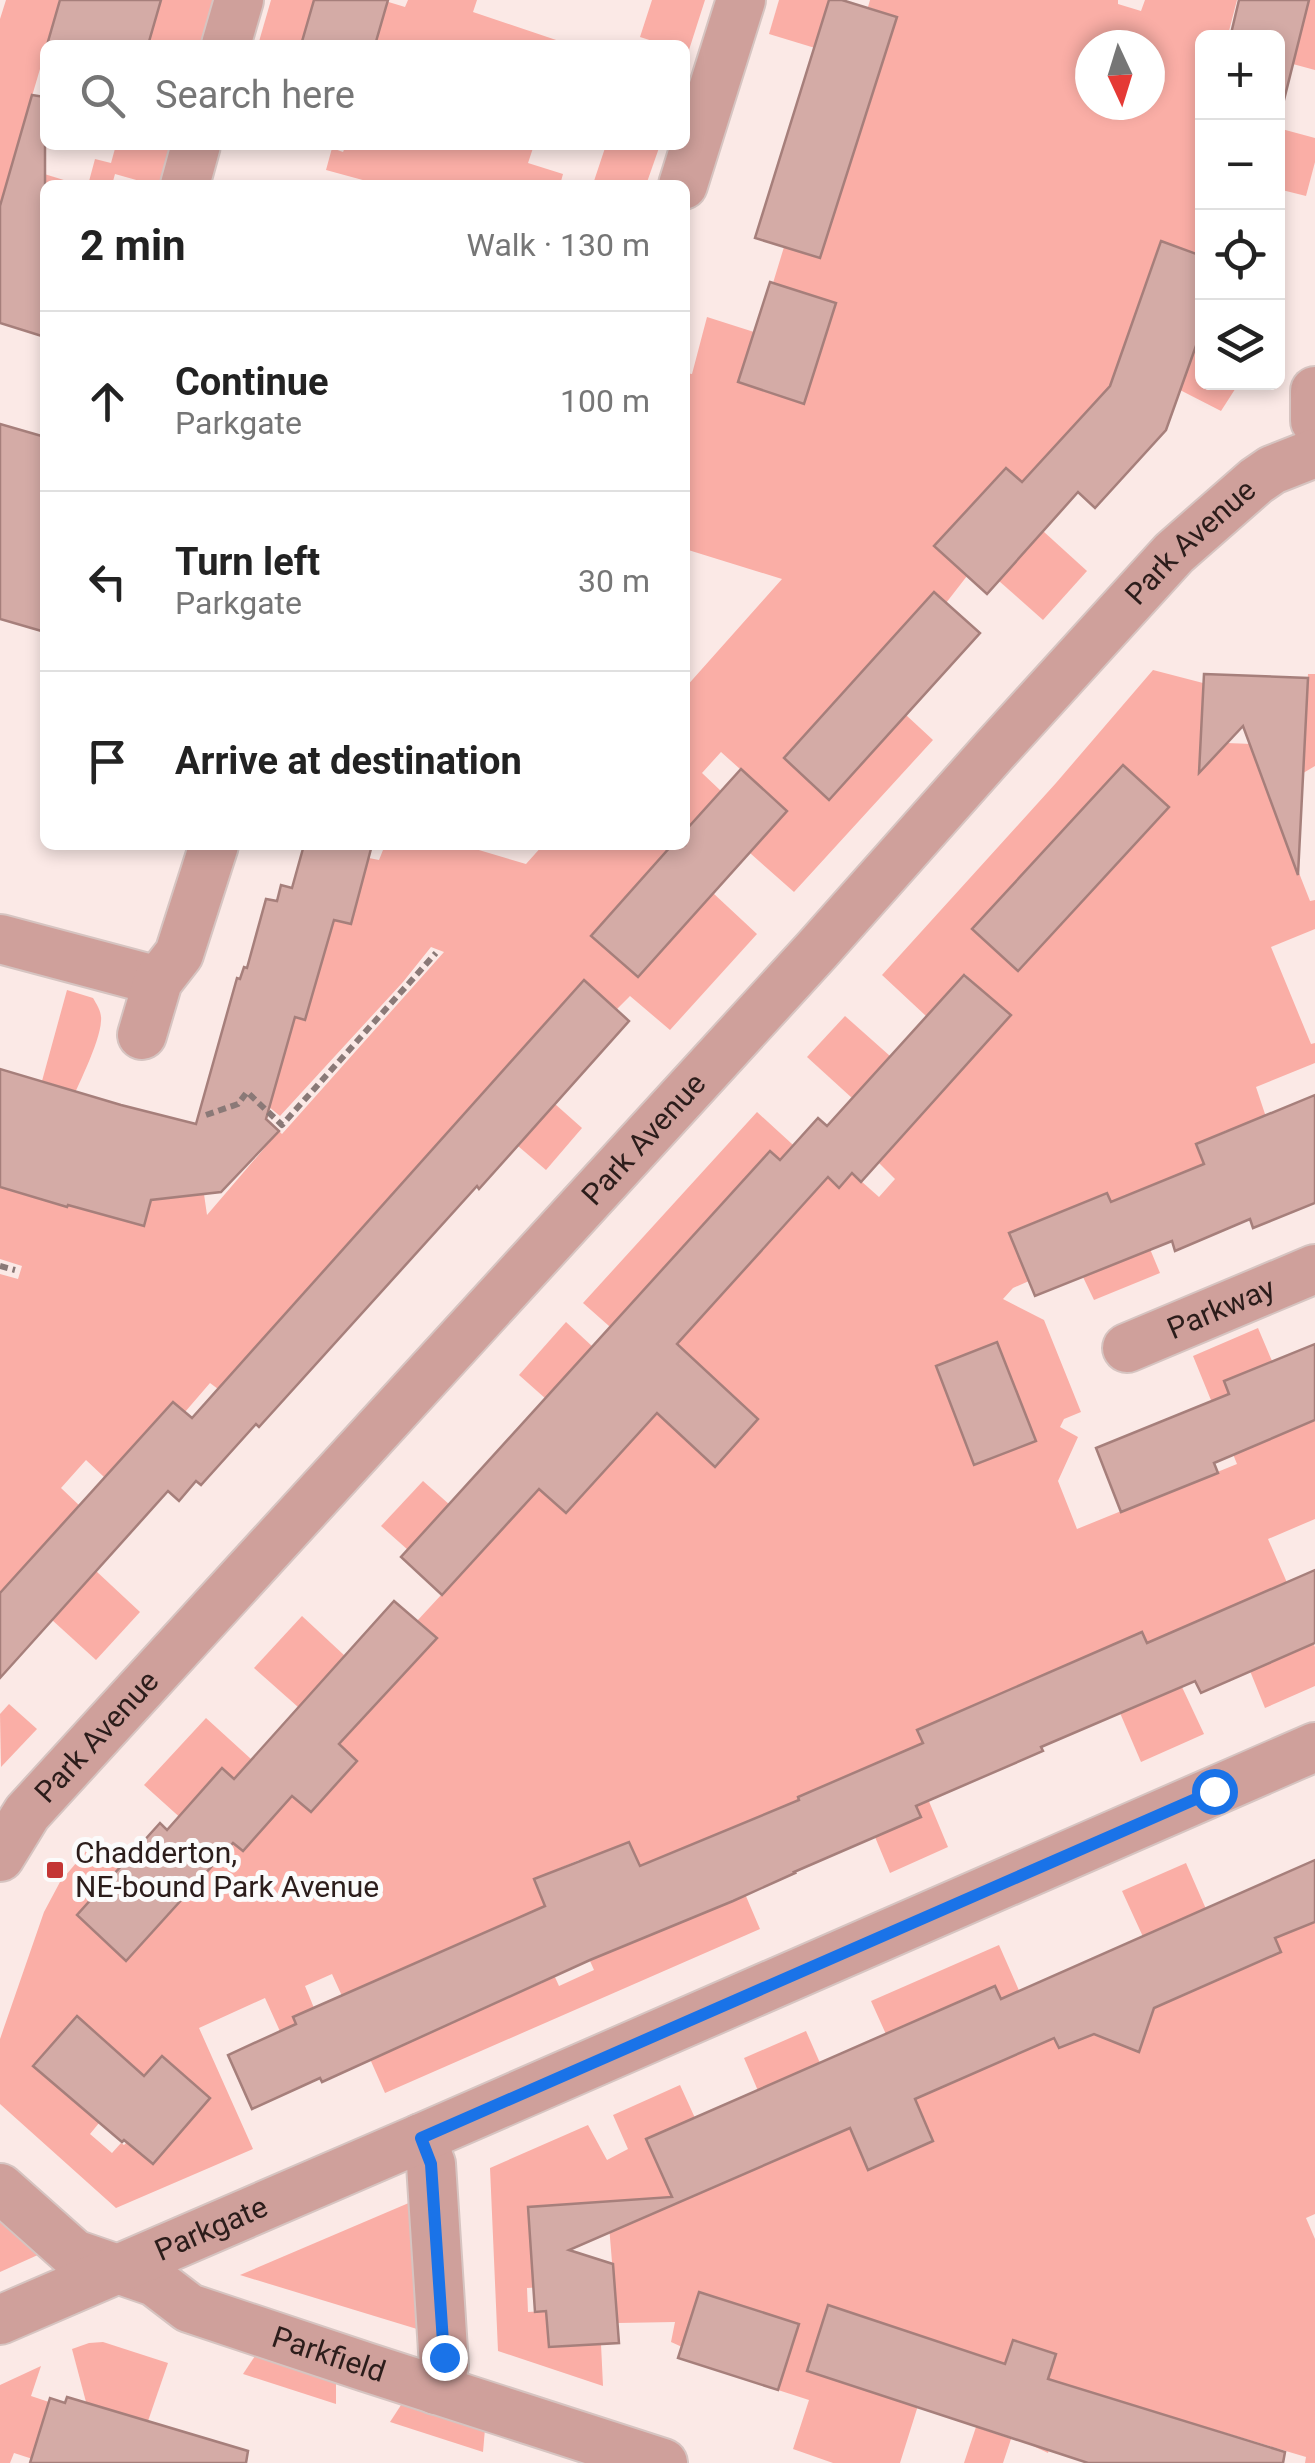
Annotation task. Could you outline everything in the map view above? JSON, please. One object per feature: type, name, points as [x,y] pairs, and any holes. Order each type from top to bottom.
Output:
[{"type":"street","points":[[227,40],[239,0]]},
{"type":"street","points":[[684,180],[740,0]]},
{"type":"street","points":[[186,180],[195,150]]},
{"type":"street","points":[[1315,391],[1315,422]]},
{"type":"street","name":"Park Avenue","points":[[0,1857],[27,1814],[818,950],[1174,553],[1256,481],[1272,470],[1315,453]]},
{"type":"street","points":[[142,1035],[158,981],[179,954],[212,850]]},
{"type":"street","points":[[0,938],[158,981]]},
{"type":"street","name":"Parkway","points":[[1127,1348],[1315,1268]]},
{"type":"street","name":"Parkgate","points":[[0,2320],[1315,1746]]},
{"type":"street","points":[[421,2138],[431,2164],[444,2357],[436,2390]]},
{"type":"street","points":[[0,2188],[74,2254],[117,2268]]},
{"type":"street","name":"Parkfield","points":[[117,2268],[155,2282],[189,2308],[207,2315],[663,2463]]},
{"type":"path","points":[[206,1114],[238,1104],[247,1092],[282,1125],[436,953]]},
{"type":"path","points":[[0,1266],[15,1270]]},
{"type":"shaded area","points":[[6,0],[59,0],[57,12],[150,39],[160,5],[149,0],[216,0],[205,40],[40,40],[40,69],[12,164],[64,180],[40,180],[40,188],[0,211],[0,19]]},
{"type":"shaded area","points":[[271,0],[314,0],[302,40],[259,40]]},
{"type":"shaded area","points":[[382,0],[405,7],[408,0],[477,0],[473,12],[556,40],[376,40],[384,13]]},
{"type":"shaded area","points":[[652,0],[705,0],[690,47],[690,40],[640,37]]},
{"type":"shaded area","points":[[779,0],[829,0],[815,48],[769,34]]},
{"type":"shaded area","points":[[870,0],[1118,0],[1118,4],[1141,11],[1145,0],[1237,0],[1229,30],[1195,30],[1195,254],[1160,242],[1126,339],[1190,363],[1195,349],[1195,390],[1234,390],[1221,411],[1180,390],[1054,511],[1005,468],[935,545],[967,576],[946,603],[934,592],[784,758],[829,799],[906,715],[933,740],[794,892],[750,853],[787,811],[721,752],[702,773],[721,791],[690,825],[690,682],[782,579],[690,551],[690,374],[707,317],[754,332],[738,382],[804,403],[836,303],[773,283],[784,247],[820,257],[852,159],[815,146],[827,106],[866,117],[897,17],[868,7]]},
{"type":"shaded area","points":[[1309,0],[1315,0],[1315,70],[1285,62],[1285,46],[1296,48]]},
{"type":"shaded area","points":[[1285,130],[1315,138],[1315,162],[1306,196],[1285,191]]},
{"type":"shaded area","points":[[115,150],[174,150],[165,180],[136,180],[115,174],[113,180],[89,180],[95,159],[111,163]]},
{"type":"shaded area","points":[[331,150],[532,150],[528,163],[563,174],[561,180],[363,180],[326,170]]},
{"type":"shaded area","points":[[604,150],[658,150],[648,180],[594,180]]},
{"type":"shaded area","points":[[1043,531],[1087,571],[1043,620],[999,581]]},
{"type":"shaded area","points":[[1153,670],[1203,683],[1201,742],[1304,746],[1308,674],[1315,674],[1315,766],[1268,794],[1310,901],[1315,900],[1315,929],[1271,947],[1311,1044],[1315,1043],[1315,1063],[1256,1087],[1272,1135],[1236,1150],[1227,1130],[1196,1144],[1204,1164],[1149,1186],[1171,1240],[1150,1249],[1160,1273],[1094,1300],[1083,1277],[1133,1256],[1107,1193],[1010,1233],[1029,1281],[1013,1288],[1003,1299],[1044,1320],[1081,1412],[1064,1419],[1060,1427],[1078,1437],[1058,1481],[1077,1529],[1237,1464],[1193,1356],[1258,1328],[1272,1361],[1224,1382],[1251,1447],[1315,1420],[1315,1519],[1268,1539],[1315,1647],[1315,1686],[1265,1708],[1250,1671],[1147,1645],[918,1731],[925,1748],[910,1756],[948,1847],[890,1873],[875,1837],[921,1817],[894,1756],[798,1797],[815,1837],[768,1813],[719,1833],[760,1929],[385,2093],[370,2059],[417,2038],[389,1974],[342,1996],[332,1974],[305,1986],[314,2008],[293,2018],[313,2061],[297,2069],[265,1998],[199,2028],[253,2149],[116,2208],[0,2104],[0,2039],[44,1912],[60,1882],[93,1843],[120,1869],[77,1915],[108,1944],[205,1840],[144,1785],[206,1718],[251,1759],[233,1779],[221,1769],[207,1785],[217,1795],[201,1814],[243,1851],[292,1796],[311,1812],[357,1761],[339,1744],[436,1638],[417,1621],[539,1489],[566,1513],[614,1461],[652,1364],[583,1303],[757,1112],[839,1187],[852,1173],[879,1197],[895,1179],[879,1163],[1010,1015],[965,974],[926,1016],[882,975]],"holes":[[[1123,765],[1168,807],[1017,971],[972,929]],[[769,1152],[815,1191],[665,1357],[620,1316]],[[997,1343],[1036,1441],[974,1465],[936,1366]],[[629,1842],[641,1868],[620,1947],[590,1961],[594,1970],[559,1986],[528,1917],[546,1908],[534,1879],[579,1860],[591,1889],[587,1860]],[[515,1920],[542,1983],[448,2024]],[[77,2016],[144,2076],[162,2057],[210,2098],[153,2163],[127,2142],[112,2153],[90,2134],[99,2123],[33,2067]]]},
{"type":"shaded area","points":[[383,850],[479,850],[526,864],[539,850],[668,850],[591,936],[638,977],[713,893],[757,934],[670,1030],[630,996],[616,1010],[583,981],[218,1389],[210,1383],[185,1412],[173,1402],[104,1477],[86,1460],[61,1488],[80,1506],[0,1593],[0,1274],[18,1279],[22,1266],[0,1259],[0,1174],[67,1207],[74,1184],[166,1148],[204,1194],[207,1215],[444,952],[431,947],[280,1116],[245,1087],[295,1017],[305,1019],[333,920],[351,924],[369,858],[379,860]]},
{"type":"shaded area","points":[[67,990],[93,998],[101,1018],[92,1053],[67,1111],[47,1105],[53,1084],[42,1081]]},
{"type":"shaded area","points":[[845,1016],[890,1056],[852,1098],[807,1057]]},
{"type":"shaded area","points":[[555,1104],[582,1128],[546,1170],[518,1146]]},
{"type":"shaded area","points":[[566,1322],[593,1347],[546,1399],[519,1375]]},
{"type":"shaded area","points":[[423,1481],[450,1505],[408,1550],[381,1526]]},
{"type":"shaded area","points":[[96,1571],[140,1612],[96,1660],[51,1619]]},
{"type":"shaded area","points":[[302,1616],[345,1656],[298,1707],[254,1668]]},
{"type":"shaded area","points":[[1182,1687],[1204,1734],[1141,1762],[1120,1713]]},
{"type":"shaded area","points":[[9,1704],[37,1729],[1,1767],[0,1714]]},
{"type":"shaded area","points":[[1186,1863],[1206,1909],[1157,1931],[1186,1994],[1280,1952],[1260,1903],[1315,1922],[1315,2214],[1306,2218],[1315,2239],[1315,2463],[1305,2463],[1306,2457],[1068,2386],[1048,2453],[1029,2444],[1056,2354],[1013,2341],[1005,2364],[926,2380],[900,2463],[833,2463],[793,2449],[809,2400],[671,2342],[675,2322],[617,2323],[607,2201],[528,2208],[545,2287],[527,2288],[528,2312],[546,2311],[549,2347],[601,2344],[603,2386],[498,2351],[490,2168],[588,2125],[607,2160],[628,2149],[613,2115],[680,2085],[695,2118],[646,2139],[675,2203],[779,2140],[744,2058],[806,2031],[820,2063],[913,2094],[871,2001],[999,1945],[1021,1995],[1033,1991],[1059,2048],[1112,2026],[1119,2044],[1131,2049],[1141,2045],[1145,2035],[1136,2015],[1150,1952],[1122,1891]],"holes":[[[995,1986],[1003,2003],[927,2092],[899,2028]],[[828,2306],[927,2338],[906,2404],[807,2371]]]},
{"type":"shaded area","points":[[411,2202],[417,2329],[240,2275]]},
{"type":"shaded area","points":[[0,2217],[40,2254],[0,2272]]},
{"type":"shaded area","points":[[103,2342],[168,2363],[148,2421],[86,2402],[72,2349]]},
{"type":"shaded area","points":[[255,2356],[336,2382],[336,2404],[243,2374]]},
{"type":"shaded area","points":[[41,2366],[31,2396],[49,2402],[35,2445],[65,2455],[45,2463],[14,2453],[10,2463],[0,2463],[0,2385]]},
{"type":"shaded area","points":[[403,2402],[485,2429],[483,2452],[390,2422]]},
{"type":"shaded area","points":[[976,2427],[1011,2439],[1003,2463],[964,2463]]},
{"type":"building","points":[[60,0],[161,0],[149,40],[48,40]]},
{"type":"building","points":[[314,0],[388,0],[376,40],[302,40]]},
{"type":"building","points":[[829,0],[842,0],[897,17],[820,258],[755,238]]},
{"type":"building","points":[[1239,0],[1309,0],[1285,96],[1285,30],[1232,30]]},
{"type":"building","points":[[32,95],[40,96],[40,150],[45,150],[45,180],[40,180],[40,335],[0,323],[0,206]]},
{"type":"building","points":[[1161,241],[1195,253],[1195,349],[1166,430],[1095,508],[1078,492],[987,594],[934,546],[1006,468],[1022,482],[1110,386]]},
{"type":"building","points":[[770,282],[836,303],[804,404],[738,382]]},
{"type":"building","points":[[0,424],[40,436],[40,631],[0,619]]},
{"type":"building","points":[[934,592],[980,633],[829,800],[784,758]]},
{"type":"building","points":[[1204,674],[1308,678],[1298,875],[1243,726],[1199,773]]},
{"type":"building","points":[[1123,765],[1169,807],[1018,971],[972,929]]},
{"type":"building","points":[[741,769],[787,811],[638,977],[591,936],[668,850],[690,850],[690,825]]},
{"type":"building","points":[[303,850],[371,850],[351,924],[334,920],[305,1020],[295,1017],[266,1119],[279,1131],[221,1192],[151,1200],[144,1226],[0,1187],[0,1069],[196,1124],[237,978],[247,968],[266,899],[277,901],[281,885],[292,888]]},
{"type":"building","points":[[964,975],[1011,1015],[861,1182],[852,1173],[839,1188],[828,1177],[677,1344],[758,1419],[715,1467],[657,1413],[566,1513],[539,1489],[442,1595],[401,1557],[770,1151],[780,1160],[818,1118],[827,1126]]},
{"type":"building","points":[[584,980],[629,1021],[259,1427],[256,1424],[201,1485],[196,1481],[179,1501],[168,1491],[0,1678],[0,1593],[173,1402],[192,1418]]},
{"type":"building","points":[[1315,1095],[1315,1203],[1253,1228],[1250,1219],[1175,1251],[1172,1241],[1035,1296],[1009,1233],[1107,1193],[1111,1202],[1204,1164],[1196,1144]]},
{"type":"building","points":[[997,1342],[1036,1441],[974,1465],[936,1366]]},
{"type":"building","points":[[1315,1344],[1315,1420],[1214,1463],[1218,1473],[1121,1512],[1096,1448],[1229,1394],[1224,1381]]},
{"type":"building","points":[[1315,1570],[1315,1643],[1201,1693],[1195,1681],[1041,1747],[1043,1751],[916,1806],[921,1817],[590,1960],[322,2082],[320,2078],[252,2109],[228,2055],[296,2024],[293,2017],[545,1906],[534,1879],[629,1842],[640,1866],[923,1743],[917,1730],[1142,1632],[1147,1643]]},
{"type":"building","points":[[394,1601],[437,1638],[339,1744],[357,1761],[311,1812],[292,1796],[243,1851],[233,1843],[126,1961],[77,1915],[160,1823],[167,1830],[222,1768],[234,1779]]},
{"type":"building","points":[[1315,1860],[1315,1922],[1275,1938],[1281,1952],[1154,2008],[1139,2052],[1094,2034],[1059,2048],[1054,2038],[915,2099],[933,2141],[868,2170],[850,2128],[569,2250],[613,2264],[619,2343],[549,2347],[546,2311],[535,2312],[528,2207],[672,2197],[646,2139],[995,1986],[1001,1999]]},
{"type":"building","points":[[77,2016],[144,2076],[162,2056],[210,2098],[153,2164],[33,2066]]},
{"type":"building","points":[[699,2292],[799,2324],[778,2390],[678,2358]]},
{"type":"building","points":[[828,2305],[1005,2364],[1013,2340],[1056,2354],[1048,2379],[1285,2452],[1283,2463],[1088,2463],[807,2371]]},
{"type":"building","points":[[67,2397],[248,2451],[246,2463],[30,2463],[50,2398],[65,2403]]},
{"type":"place","name":"Chadderton, NE-bound Park Avenue","points":[[55,1870]]},
{"type":"route","points":[[444,2357],[431,2164],[421,2138],[1214,1791]]}]
